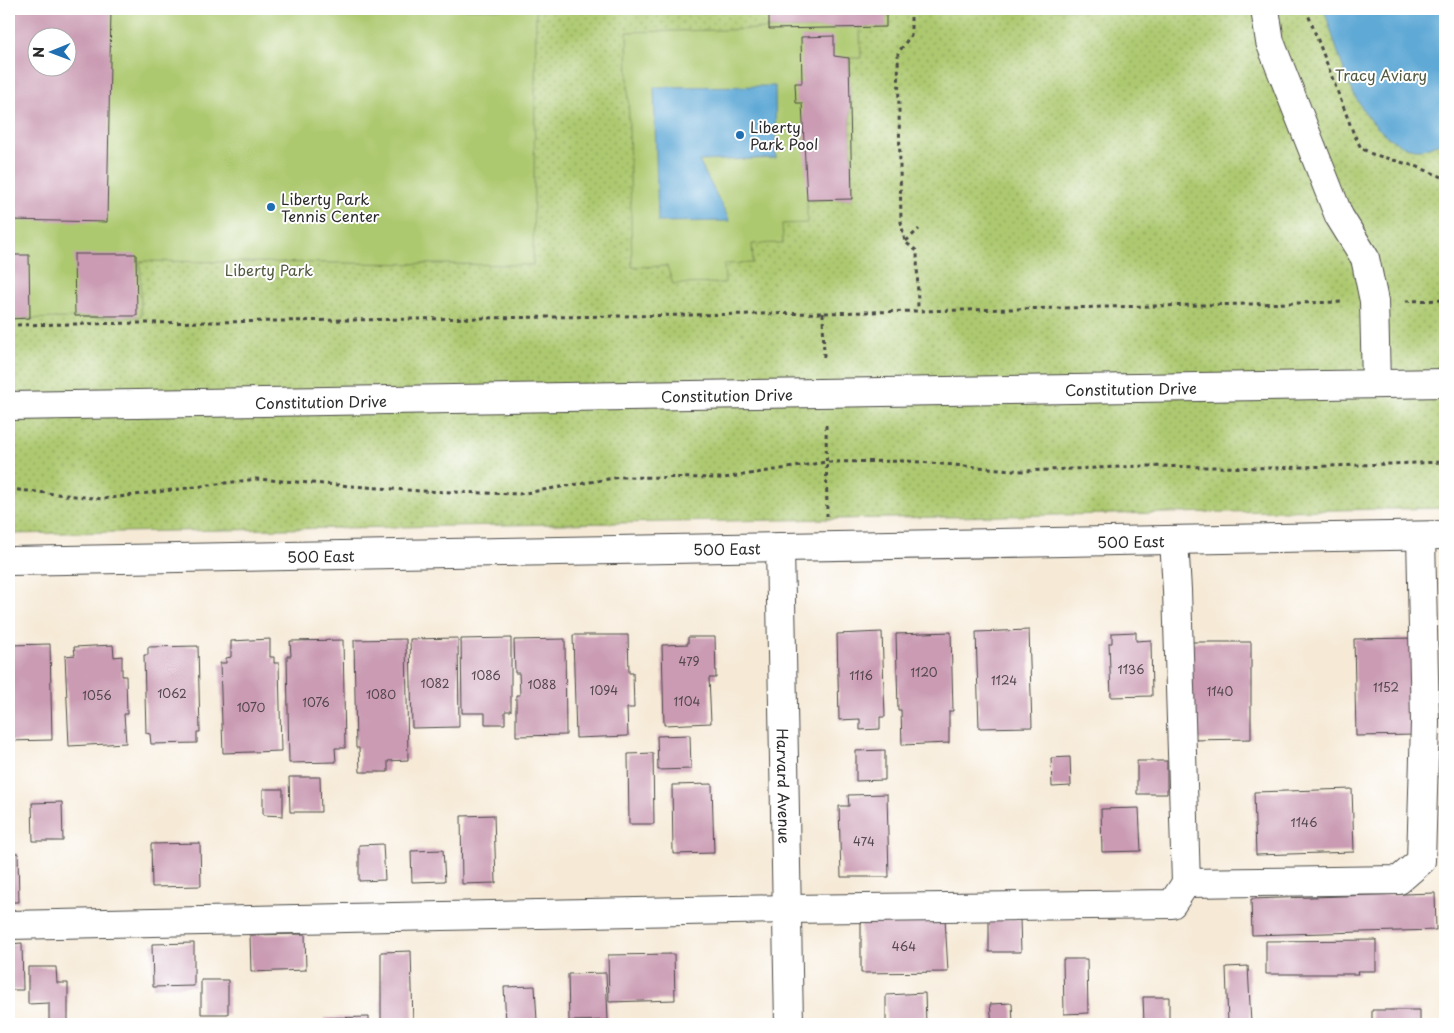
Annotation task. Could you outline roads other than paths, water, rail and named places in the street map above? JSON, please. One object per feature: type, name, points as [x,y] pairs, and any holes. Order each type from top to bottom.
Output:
[{"type":"street","points":[[1265,9],[1270,42],[1339,216],[1365,258],[1374,301],[1376,384]]},
{"type":"street","name":"Constitution Drive","points":[[9,406],[1445,383]]},
{"type":"street","points":[[1186,883],[1400,880],[1421,861],[1433,536]]},
{"type":"street","name":"500 East","points":[[9,561],[1433,536]]},
{"type":"street","points":[[9,925],[787,909],[1172,904],[1186,883],[1174,540]]},
{"type":"street","name":"Harvard Avenue","points":[[780,547],[789,1024]]},
{"type":"water","points":[[1324,9],[1445,9],[1445,141],[1427,148],[1416,149],[1396,142],[1378,128],[1357,101],[1341,61]]},
{"type":"water","points":[[775,86],[776,158],[699,161],[730,221],[658,222],[654,87]]},
{"type":"place","name":"Liberty Park Pool","points":[[740,135]]},
{"type":"place","name":"Liberty Park Tennis Center","points":[[271,207]]},
{"type":"park label","name":"Tracy Aviary","points":[[1381,74]]},
{"type":"park label","name":"Liberty Park","points":[[269,269]]}]
